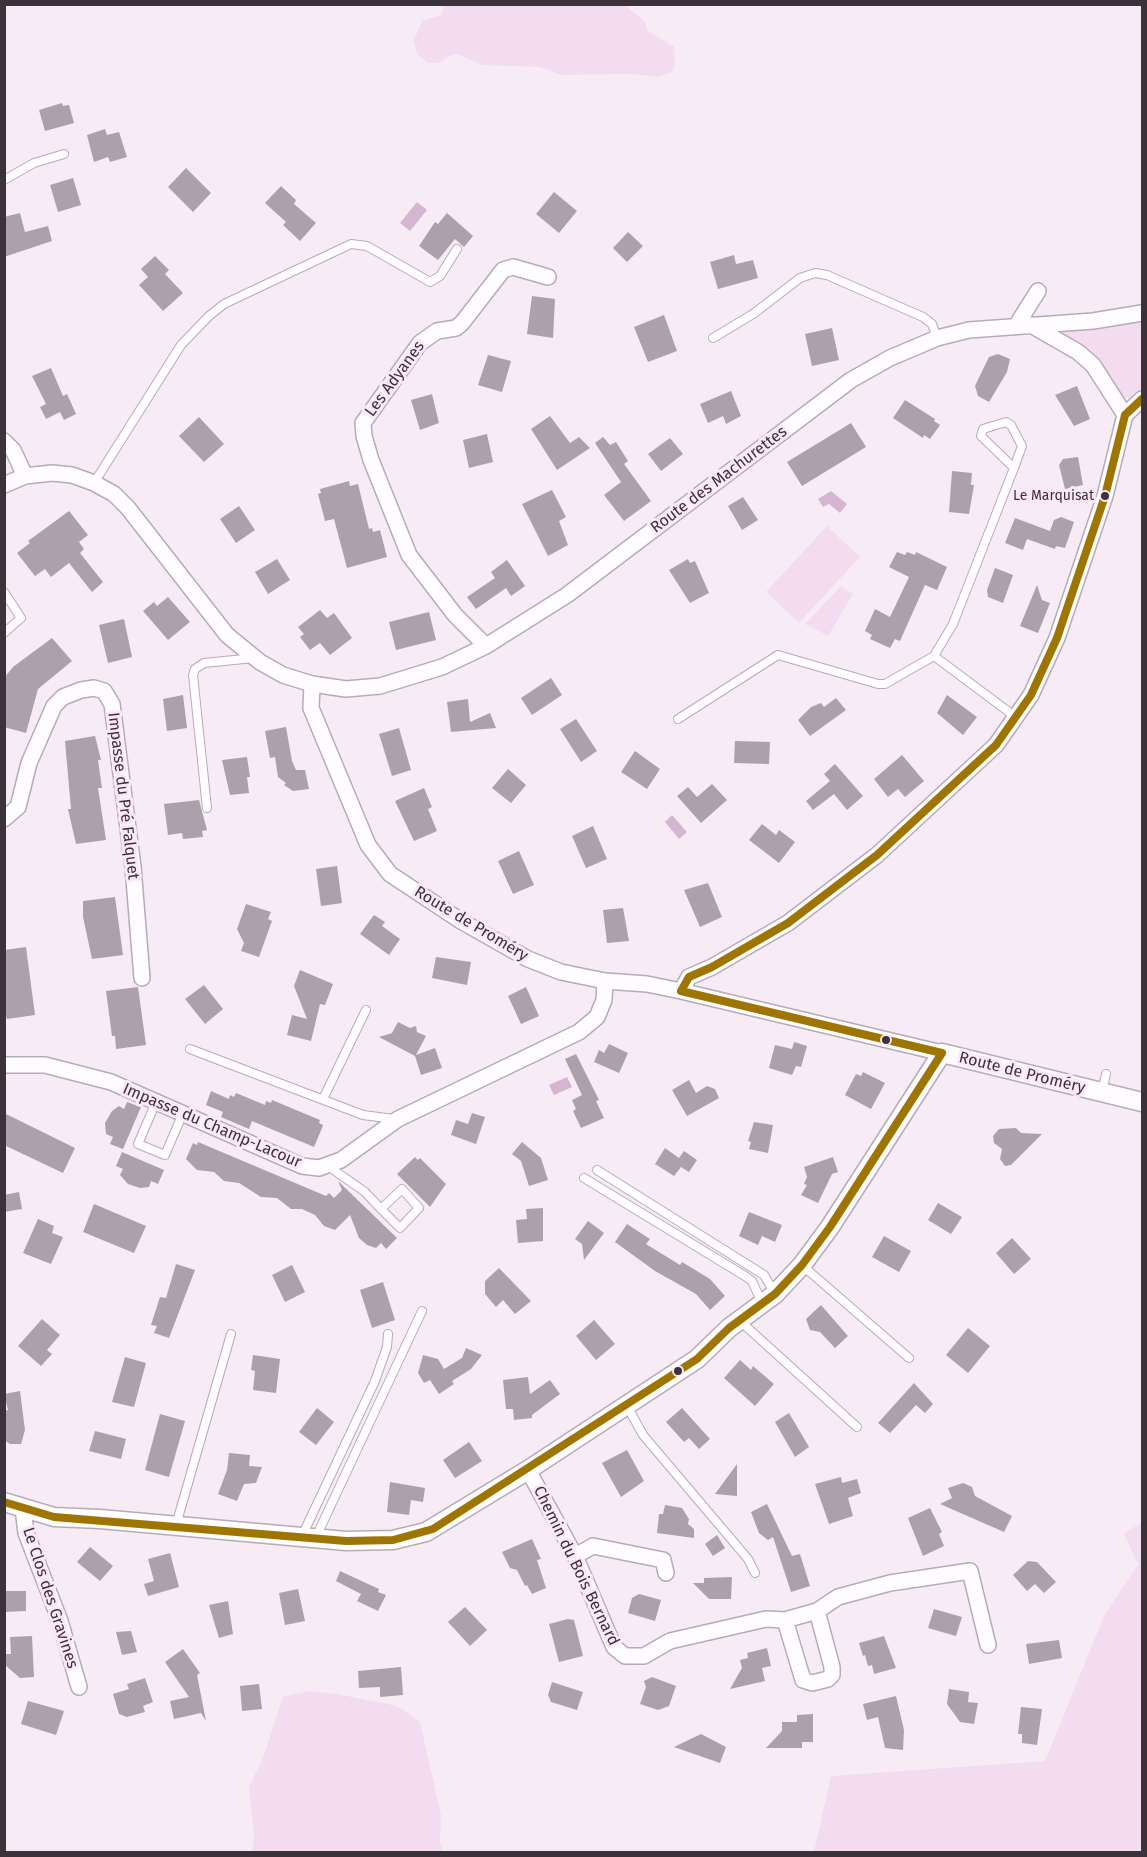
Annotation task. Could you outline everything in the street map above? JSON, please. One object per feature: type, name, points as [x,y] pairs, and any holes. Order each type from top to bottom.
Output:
[{"type":"street","name":"Les Adyanes","points":[[486,646],[455,615],[409,555],[371,460],[363,423],[420,343],[437,331],[456,328],[462,323],[503,270],[513,267],[548,277]]},
{"type":"street","points":[[1038,291],[1024,325],[1078,352],[1092,365],[1125,415]]},
{"type":"street","name":"Route des Machurettes","points":[[312,684],[346,689],[380,686],[442,667],[486,646],[567,595],[851,380],[890,358],[937,338],[969,330],[1093,321],[1143,313]]},
{"type":"street","points":[[681,991],[689,977],[712,967],[788,923],[877,855],[996,745],[1017,718],[1044,669],[1071,599],[1105,496],[1125,415],[1143,399]]},
{"type":"street","points":[[4,441],[13,450],[25,476]]},
{"type":"street","points":[[4,485],[25,476],[52,473],[72,475],[114,494],[128,508],[227,635],[254,658],[283,675],[312,684]]},
{"type":"street","name":"Route de Proméry","points":[[312,684],[311,708],[353,812],[368,845],[390,874],[461,921],[528,959],[561,972],[605,981],[647,984],[681,991],[1143,1102]]},
{"type":"street","name":"Impasse du Pré Falquet","points":[[4,819],[18,807],[29,763],[54,706],[63,697],[75,692],[94,688],[104,691],[112,704],[133,867],[142,978]]},
{"type":"street","points":[[328,1167],[398,1119],[579,1032],[597,1017],[604,1000],[605,981]]},
{"type":"street","points":[[4,1502],[54,1517],[308,1538],[373,1541],[418,1535],[442,1524],[697,1359],[739,1320],[769,1298],[802,1265],[837,1217],[942,1053]]},
{"type":"street","name":"Impasse du Champ-Lacour","points":[[4,1065],[45,1065],[83,1073],[111,1082],[302,1166],[328,1167]]},
{"type":"street","name":"Chemin du Bois Bernard","points":[[528,1470],[575,1556],[614,1647],[626,1656],[644,1656],[670,1641],[755,1621],[784,1620],[817,1611],[838,1597],[890,1583],[970,1570],[988,1645]]},
{"type":"street","name":"Le Clos des Gravines","points":[[23,1508],[26,1533],[60,1621],[79,1687]]},
{"type":"street","points":[[575,1556],[593,1546],[663,1560],[666,1572]]},
{"type":"street","points":[[784,1620],[803,1680],[812,1683],[828,1679],[832,1675],[832,1667],[817,1611]]},
{"type":"lane","points":[[4,180],[34,163],[64,154]]},
{"type":"lane","points":[[94,483],[181,345],[224,304],[351,244],[367,246],[430,282],[440,276],[457,249]]},
{"type":"lane","points":[[713,338],[753,314],[800,278],[815,273],[827,275],[923,316],[932,324],[937,338]]},
{"type":"lane","points":[[678,719],[778,655],[878,684],[885,684],[934,656],[949,633],[1014,468],[1022,442],[1011,425],[1006,422],[982,429],[981,436],[1014,468]]},
{"type":"lane","points":[[4,592],[21,618],[4,633]]},
{"type":"lane","points":[[934,656],[1017,718]]},
{"type":"lane","points":[[207,808],[193,675],[199,665],[204,663],[254,658]]},
{"type":"lane","points":[[323,1099],[366,1010]]},
{"type":"lane","points":[[190,1049],[377,1118],[398,1119]]},
{"type":"lane","points":[[1102,1092],[1106,1074]]},
{"type":"lane","points":[[156,1102],[138,1144],[165,1155],[183,1113]]},
{"type":"lane","points":[[328,1167],[365,1192],[381,1209],[400,1228],[419,1208],[402,1190],[381,1209]]},
{"type":"lane","points":[[597,1170],[764,1275],[769,1298]]},
{"type":"lane","points":[[584,1178],[745,1276],[769,1298]]},
{"type":"lane","points":[[802,1265],[909,1358]]},
{"type":"lane","points":[[308,1538],[422,1311]]},
{"type":"lane","points":[[739,1320],[857,1427]]},
{"type":"lane","points":[[175,1527],[231,1334]]},
{"type":"lane","points":[[308,1538],[375,1381],[387,1347],[388,1334]]},
{"type":"lane","points":[[627,1405],[643,1435],[748,1559],[755,1573]]},
{"type":"shaded area","points":[[444,5],[625,5],[644,21],[648,31],[674,47],[675,65],[672,72],[658,77],[633,74],[561,75],[540,67],[482,65],[459,55],[452,55],[439,63],[428,63],[417,54],[414,40],[422,21],[441,15]]},
{"type":"shaded area","points":[[417,202],[427,210],[410,231],[400,223]]},
{"type":"shaded area","points":[[1142,320],[1142,390],[1131,399],[1124,397],[1094,357],[1058,333],[1059,331]]},
{"type":"shaded area","points":[[831,491],[847,504],[840,513],[829,504],[823,507],[818,499]]},
{"type":"shaded area","points":[[827,526],[860,557],[799,623],[766,592]]},
{"type":"shaded area","points":[[841,586],[853,594],[828,636],[805,624]]},
{"type":"shaded area","points":[[672,815],[687,832],[679,839],[665,822]]},
{"type":"shaded area","points":[[567,1077],[572,1087],[554,1095],[549,1085]]},
{"type":"shaded area","points":[[1142,1522],[1142,1852],[814,1852],[831,1776],[1045,1761],[1104,1616],[1138,1564],[1124,1534]]},
{"type":"shaded area","points":[[309,1691],[397,1706],[420,1722],[441,1815],[440,1843],[443,1852],[252,1852],[254,1836],[249,1787],[263,1758],[283,1697]]},
{"type":"building","points":[[62,103],[63,106],[69,105],[74,123],[45,131],[39,110]]},
{"type":"building","points":[[105,129],[107,135],[119,132],[127,157],[110,162],[108,157],[94,162],[87,135]]},
{"type":"building","points":[[186,168],[211,193],[193,212],[168,187]]},
{"type":"building","points":[[73,178],[81,205],[58,212],[50,185]]},
{"type":"building","points":[[281,186],[296,200],[294,204],[316,223],[300,241],[283,225],[286,222],[265,203]]},
{"type":"building","points":[[554,192],[577,211],[559,233],[536,214]]},
{"type":"building","points":[[20,213],[25,232],[48,226],[52,241],[4,257],[4,217]]},
{"type":"building","points":[[447,213],[473,236],[464,247],[455,239],[438,260],[419,246],[435,222],[438,224]]},
{"type":"building","points":[[628,232],[643,246],[627,262],[613,248]]},
{"type":"building","points":[[734,255],[736,264],[753,260],[758,278],[718,289],[710,262]]},
{"type":"building","points":[[155,256],[169,270],[165,274],[183,293],[163,311],[139,285],[148,277],[141,269]]},
{"type":"building","points":[[532,296],[555,299],[553,338],[527,334]]},
{"type":"building","points":[[664,315],[677,351],[648,362],[634,327]]},
{"type":"building","points":[[832,328],[839,360],[812,366],[805,334]]},
{"type":"building","points":[[998,354],[1010,359],[1007,372],[989,402],[978,396],[975,386],[989,357]]},
{"type":"building","points":[[488,355],[511,361],[502,392],[478,385]]},
{"type":"building","points":[[51,368],[63,396],[67,394],[76,414],[64,420],[60,412],[46,419],[40,407],[46,404],[32,376]]},
{"type":"building","points":[[1077,386],[1090,419],[1074,426],[1055,395]]},
{"type":"building","points":[[731,391],[741,416],[726,424],[723,416],[708,423],[700,404]]},
{"type":"building","points":[[432,394],[439,423],[420,430],[411,400]]},
{"type":"building","points":[[905,400],[935,419],[934,421],[940,425],[930,439],[924,435],[923,438],[893,418]]},
{"type":"building","points":[[550,416],[570,443],[579,437],[590,448],[557,470],[531,429]]},
{"type":"building","points":[[199,417],[224,444],[204,462],[179,436]]},
{"type":"building","points":[[851,423],[866,447],[802,486],[787,462]]},
{"type":"building","points":[[487,434],[493,462],[469,468],[463,440]]},
{"type":"building","points":[[603,437],[610,445],[616,442],[628,461],[624,464],[651,501],[624,521],[604,495],[621,482],[595,443]]},
{"type":"building","points":[[670,438],[683,454],[661,471],[648,454]]},
{"type":"building","points":[[1078,457],[1083,485],[1065,489],[1059,465],[1063,459]]},
{"type":"building","points":[[952,471],[972,473],[971,485],[974,485],[969,514],[949,512]]},
{"type":"building","points":[[349,481],[350,486],[358,484],[369,529],[372,528],[373,532],[380,530],[387,557],[347,568],[334,519],[325,521],[318,494],[321,493],[320,489]]},
{"type":"building","points":[[552,490],[566,517],[559,521],[568,545],[548,556],[522,504]]},
{"type":"building","points":[[743,497],[758,520],[742,530],[728,506]]},
{"type":"building","points":[[239,506],[255,530],[236,543],[220,519]]},
{"type":"building","points":[[69,511],[88,535],[79,542],[84,549],[80,553],[103,582],[92,592],[69,563],[51,577],[45,569],[35,576],[17,553],[30,543],[28,541]]},
{"type":"building","points":[[1061,517],[1074,522],[1065,548],[1056,546],[1055,549],[1027,539],[1023,550],[1005,543],[1015,518],[1050,531],[1054,520]]},
{"type":"building","points":[[897,552],[915,555],[916,552],[947,567],[937,590],[925,585],[900,641],[895,639],[890,648],[870,639],[872,635],[865,631],[875,609],[890,617],[909,577],[889,567]]},
{"type":"building","points":[[277,559],[290,580],[268,594],[255,572]]},
{"type":"building","points":[[688,559],[690,563],[695,561],[709,593],[690,603],[669,570]]},
{"type":"building","points":[[507,560],[525,586],[511,596],[506,588],[476,609],[467,597],[495,578],[491,572]]},
{"type":"building","points":[[995,568],[1013,575],[1003,603],[988,597],[987,590]]},
{"type":"building","points":[[1037,585],[1042,600],[1050,603],[1038,633],[1020,626]]},
{"type":"building","points":[[168,597],[190,622],[168,640],[143,611],[154,602],[157,606]]},
{"type":"building","points":[[320,610],[327,618],[334,613],[352,638],[330,655],[320,643],[310,650],[300,637],[304,634],[298,627]]},
{"type":"building","points":[[429,612],[436,640],[396,650],[389,622]]},
{"type":"building","points":[[124,619],[132,657],[108,663],[99,625]]},
{"type":"building","points":[[52,638],[72,661],[38,689],[26,733],[4,727],[4,678],[13,667]]},
{"type":"building","points":[[551,678],[562,695],[532,715],[521,698]]},
{"type":"building","points":[[183,695],[187,728],[167,731],[163,699]]},
{"type":"building","points":[[947,695],[977,717],[963,735],[937,713]]},
{"type":"building","points":[[836,698],[846,710],[810,736],[798,720],[811,707],[821,703],[824,707]]},
{"type":"building","points":[[468,699],[470,722],[490,713],[496,728],[451,732],[447,702]]},
{"type":"building","points":[[576,719],[597,751],[581,762],[560,729]]},
{"type":"building","points":[[286,727],[292,761],[296,770],[305,770],[309,789],[293,791],[284,785],[286,783],[278,777],[275,757],[270,758],[265,731]]},
{"type":"building","points":[[399,728],[411,770],[392,776],[379,734]]},
{"type":"building","points":[[95,736],[101,760],[98,760],[102,788],[98,788],[106,840],[76,844],[68,809],[71,809],[65,741]]},
{"type":"building","points":[[735,741],[770,742],[769,764],[734,763]]},
{"type":"building","points":[[635,751],[660,769],[647,789],[621,772]]},
{"type":"building","points":[[902,755],[924,781],[905,797],[898,789],[888,797],[874,779]]},
{"type":"building","points":[[247,757],[250,777],[247,777],[249,793],[230,795],[222,760]]},
{"type":"building","points":[[835,764],[863,796],[847,810],[834,794],[813,810],[806,801],[830,781],[824,774]]},
{"type":"building","points":[[508,769],[526,785],[511,803],[492,788]]},
{"type":"building","points":[[712,784],[727,800],[701,823],[677,796],[688,787],[697,797]]},
{"type":"building","points":[[424,788],[432,807],[428,809],[437,831],[414,841],[395,801]]},
{"type":"building","points":[[199,800],[207,830],[202,831],[203,837],[183,839],[182,833],[168,835],[164,804]]},
{"type":"building","points":[[762,824],[776,835],[779,830],[795,842],[779,863],[749,840]]},
{"type":"building","points":[[593,826],[607,859],[586,868],[572,836]]},
{"type":"building","points":[[519,851],[534,885],[513,894],[498,861]]},
{"type":"building","points":[[337,866],[342,903],[321,906],[316,869]]},
{"type":"building","points":[[708,883],[722,917],[700,927],[684,890]]},
{"type":"building","points":[[115,897],[123,955],[92,959],[83,917],[83,901]]},
{"type":"building","points":[[246,904],[271,912],[268,919],[272,921],[259,957],[241,951],[244,943],[237,929]]},
{"type":"building","points":[[623,908],[629,941],[607,943],[603,910]]},
{"type":"building","points":[[374,915],[385,922],[382,926],[400,939],[389,955],[360,934]]},
{"type":"building","points":[[26,947],[35,1015],[7,1019],[4,1011],[4,950]]},
{"type":"building","points":[[436,957],[471,962],[467,985],[432,978]]},
{"type":"building","points":[[300,970],[333,984],[325,1005],[320,1004],[311,1041],[287,1035],[292,1015],[307,1019],[294,986]]},
{"type":"building","points":[[204,985],[223,1009],[205,1024],[185,999]]},
{"type":"building","points":[[138,987],[146,1045],[116,1049],[106,991]]},
{"type":"building","points":[[526,987],[539,1016],[521,1024],[508,996]]},
{"type":"building","points":[[398,1022],[410,1028],[416,1026],[417,1032],[426,1036],[416,1055],[435,1048],[442,1068],[421,1075],[415,1056],[379,1037],[392,1033]]},
{"type":"building","points":[[794,1042],[807,1046],[801,1067],[796,1066],[792,1075],[769,1068],[775,1045],[792,1049]]},
{"type":"building","points":[[609,1044],[628,1053],[619,1073],[594,1062],[599,1050],[604,1053]]},
{"type":"building","points":[[576,1054],[599,1100],[596,1101],[604,1118],[581,1128],[573,1111],[576,1109],[572,1100],[582,1095],[565,1059]]},
{"type":"building","points":[[863,1072],[885,1083],[871,1109],[845,1095],[856,1074],[861,1076]]},
{"type":"building","points":[[689,1080],[696,1093],[707,1086],[715,1089],[719,1098],[687,1116],[672,1090]]},
{"type":"building","points":[[211,1091],[229,1099],[230,1095],[234,1097],[236,1093],[265,1105],[266,1101],[271,1103],[272,1100],[320,1120],[319,1123],[323,1125],[314,1147],[252,1121],[249,1129],[221,1117],[223,1112],[206,1105]]},
{"type":"building","points":[[127,1102],[141,1107],[123,1149],[110,1144],[113,1137],[106,1134],[105,1123],[112,1111],[119,1106],[124,1109]]},
{"type":"building","points":[[4,1113],[75,1148],[63,1173],[4,1145]]},
{"type":"building","points":[[472,1113],[485,1117],[476,1144],[451,1135],[456,1120],[468,1124]]},
{"type":"building","points":[[754,1122],[773,1125],[768,1153],[749,1149],[751,1142],[748,1141]]},
{"type":"building","points":[[1016,1128],[1021,1133],[1042,1134],[1011,1165],[1005,1166],[1000,1159],[1002,1149],[994,1143],[993,1136],[999,1129]]},
{"type":"building","points":[[198,1142],[326,1196],[329,1193],[334,1198],[342,1190],[338,1181],[397,1238],[386,1249],[381,1243],[376,1248],[367,1245],[359,1238],[350,1215],[335,1230],[324,1226],[315,1215],[302,1209],[291,1209],[277,1198],[261,1197],[239,1183],[224,1181],[214,1172],[197,1170],[186,1159],[193,1143],[197,1145]]},
{"type":"building","points":[[522,1142],[541,1158],[548,1180],[529,1186],[521,1161],[512,1154]]},
{"type":"building","points":[[665,1148],[679,1158],[684,1151],[697,1160],[689,1172],[681,1167],[674,1176],[655,1164]]},
{"type":"building","points":[[122,1152],[164,1170],[158,1184],[151,1181],[149,1187],[140,1188],[128,1184],[120,1175],[123,1169],[116,1166]]},
{"type":"building","points":[[415,1157],[418,1160],[420,1158],[446,1184],[430,1207],[397,1174]]},
{"type":"building","points":[[833,1157],[838,1172],[832,1174],[818,1203],[801,1195],[807,1185],[804,1184],[807,1177],[804,1167]]},
{"type":"building","points":[[19,1192],[22,1209],[4,1212],[4,1195]]},
{"type":"building","points":[[938,1203],[962,1217],[951,1234],[928,1220]]},
{"type":"building","points":[[94,1204],[146,1226],[134,1253],[83,1232]]},
{"type":"building","points":[[543,1208],[543,1241],[518,1243],[516,1220],[527,1219],[526,1209]]},
{"type":"building","points":[[749,1212],[782,1225],[775,1242],[762,1236],[758,1245],[739,1236]]},
{"type":"building","points":[[38,1219],[54,1226],[52,1233],[63,1237],[51,1264],[23,1253]]},
{"type":"building","points":[[588,1221],[604,1233],[584,1260],[582,1244],[575,1239]]},
{"type":"building","points":[[627,1224],[650,1239],[646,1244],[680,1265],[682,1262],[710,1279],[725,1296],[710,1310],[696,1294],[655,1271],[615,1242]]},
{"type":"building","points":[[884,1236],[911,1251],[899,1272],[872,1257]]},
{"type":"building","points":[[1012,1238],[1031,1259],[1014,1274],[996,1253]]},
{"type":"building","points":[[176,1264],[195,1270],[169,1338],[154,1333],[157,1326],[151,1325],[160,1297],[166,1298]]},
{"type":"building","points":[[292,1265],[305,1292],[285,1302],[272,1275]]},
{"type":"building","points":[[499,1268],[531,1301],[515,1314],[503,1300],[496,1307],[485,1294],[485,1281]]},
{"type":"building","points":[[383,1282],[395,1320],[372,1328],[360,1290]]},
{"type":"building","points":[[821,1305],[848,1336],[835,1348],[820,1332],[810,1330],[806,1319]]},
{"type":"building","points":[[42,1319],[60,1335],[47,1350],[52,1354],[41,1366],[18,1346]]},
{"type":"building","points":[[594,1320],[615,1344],[596,1360],[576,1336]]},
{"type":"building","points":[[968,1328],[990,1346],[968,1373],[946,1355]]},
{"type":"building","points":[[466,1348],[482,1355],[471,1369],[452,1381],[454,1384],[439,1394],[430,1380],[424,1383],[418,1373],[423,1355],[438,1359],[444,1369],[462,1358]]},
{"type":"building","points":[[253,1355],[280,1359],[276,1393],[253,1390],[255,1371],[251,1370]]},
{"type":"building","points":[[125,1357],[146,1363],[134,1407],[112,1402]]},
{"type":"building","points":[[740,1360],[751,1370],[753,1366],[774,1384],[755,1406],[724,1378]]},
{"type":"building","points":[[528,1377],[530,1394],[550,1380],[560,1394],[532,1415],[532,1418],[514,1420],[513,1409],[506,1409],[503,1380]]},
{"type":"building","points":[[914,1383],[933,1404],[925,1413],[916,1405],[890,1433],[878,1423]]},
{"type":"building","points":[[20,1391],[25,1430],[21,1444],[10,1444],[4,1440],[4,1411],[8,1410],[4,1394]]},
{"type":"building","points":[[317,1408],[334,1422],[316,1445],[299,1432]]},
{"type":"building","points":[[682,1408],[710,1439],[699,1449],[689,1438],[684,1442],[666,1422]]},
{"type":"building","points":[[789,1413],[809,1447],[795,1457],[775,1422]]},
{"type":"building","points":[[160,1414],[185,1421],[169,1477],[145,1470]]},
{"type":"building","points":[[95,1431],[126,1439],[121,1459],[89,1451]]},
{"type":"building","points":[[469,1442],[482,1461],[455,1478],[443,1460]]},
{"type":"building","points":[[627,1450],[644,1481],[621,1497],[602,1463]]},
{"type":"building","points":[[229,1453],[250,1455],[249,1466],[262,1467],[256,1483],[244,1484],[237,1501],[218,1494],[227,1470]]},
{"type":"building","points":[[737,1464],[737,1496],[715,1494]]},
{"type":"building","points":[[841,1477],[842,1483],[857,1479],[861,1493],[848,1498],[853,1516],[829,1524],[815,1484]]},
{"type":"building","points":[[390,1482],[425,1488],[423,1502],[411,1500],[409,1515],[387,1512]]},
{"type":"building","points":[[963,1483],[972,1487],[975,1496],[1012,1516],[1004,1532],[940,1504],[952,1498],[948,1488]]},
{"type":"building","points":[[767,1504],[792,1556],[800,1554],[810,1586],[791,1592],[773,1537],[768,1540],[759,1533],[751,1512]]},
{"type":"building","points":[[665,1505],[682,1508],[689,1519],[688,1524],[694,1529],[694,1538],[657,1533],[659,1514],[663,1514]]},
{"type":"building","points":[[930,1508],[942,1532],[939,1534],[944,1546],[923,1556],[908,1518]]},
{"type":"building","points":[[717,1535],[725,1548],[713,1556],[705,1544]]},
{"type":"building","points":[[532,1539],[541,1559],[537,1560],[546,1588],[532,1594],[517,1570],[510,1568],[502,1552]]},
{"type":"building","points":[[90,1547],[113,1566],[100,1581],[77,1562]]},
{"type":"building","points":[[170,1553],[179,1587],[148,1596],[144,1584],[154,1581],[148,1559]]},
{"type":"building","points":[[1028,1561],[1037,1562],[1056,1582],[1044,1593],[1035,1584],[1027,1591],[1013,1575]]},
{"type":"building","points":[[340,1571],[379,1589],[378,1592],[386,1595],[378,1611],[357,1601],[361,1594],[336,1581]]},
{"type":"building","points":[[732,1577],[731,1599],[709,1599],[693,1583],[704,1583],[704,1578]]},
{"type":"building","points":[[298,1589],[305,1621],[285,1625],[279,1593]]},
{"type":"building","points":[[4,1591],[26,1591],[26,1611],[4,1612]]},
{"type":"building","points":[[639,1594],[661,1600],[655,1621],[628,1613],[632,1598]]},
{"type":"building","points":[[228,1601],[233,1634],[219,1638],[209,1605]]},
{"type":"building","points":[[465,1607],[487,1630],[470,1646],[448,1622]]},
{"type":"building","points":[[934,1609],[962,1617],[956,1636],[928,1628]]},
{"type":"building","points":[[568,1619],[574,1620],[583,1656],[559,1662],[549,1624]]},
{"type":"building","points":[[131,1631],[137,1652],[122,1655],[116,1632]]},
{"type":"building","points":[[32,1636],[34,1677],[20,1678],[5,1665],[5,1654],[11,1654],[10,1637]]},
{"type":"building","points":[[884,1636],[896,1668],[874,1674],[872,1665],[868,1666],[859,1643]]},
{"type":"building","points":[[1059,1640],[1062,1658],[1029,1664],[1026,1644]]},
{"type":"building","points":[[767,1648],[771,1666],[762,1668],[765,1681],[730,1689],[742,1668],[740,1660],[748,1658],[747,1653]]},
{"type":"building","points":[[183,1649],[200,1673],[197,1675],[206,1721],[201,1713],[174,1719],[170,1701],[189,1697],[165,1662]]},
{"type":"building","points":[[401,1667],[403,1695],[380,1697],[380,1687],[359,1688],[358,1671]]},
{"type":"building","points":[[652,1677],[676,1686],[669,1706],[658,1710],[640,1704],[646,1687],[644,1681]]},
{"type":"building","points":[[145,1678],[153,1702],[143,1706],[145,1712],[127,1717],[119,1714],[113,1694],[129,1689],[127,1684]]},
{"type":"building","points":[[552,1682],[583,1692],[577,1710],[551,1702],[548,1695]]},
{"type":"building","points":[[259,1684],[262,1709],[242,1711],[240,1686]]},
{"type":"building","points":[[949,1689],[969,1692],[968,1702],[978,1703],[974,1724],[960,1722],[947,1704]]},
{"type":"building","points":[[896,1696],[904,1730],[903,1750],[885,1748],[878,1717],[867,1720],[863,1704]]},
{"type":"building","points":[[28,1701],[64,1711],[56,1735],[21,1724]]},
{"type":"building","points":[[1021,1707],[1042,1709],[1037,1745],[1022,1743],[1022,1734],[1018,1734]]},
{"type":"building","points":[[813,1714],[813,1742],[802,1742],[802,1748],[766,1748],[782,1731],[782,1722],[797,1722],[797,1715]]},
{"type":"building","points":[[701,1734],[726,1747],[720,1763],[674,1747]]},
{"type":"transit line","points":[[681,991],[689,977],[712,967],[788,923],[877,855],[996,745],[1031,695],[1057,638],[1105,496],[1125,415],[1142,399]]},
{"type":"transit line","points":[[681,991],[942,1053]]},
{"type":"transit line","points":[[4,1502],[54,1517],[346,1541],[393,1540],[433,1529],[697,1359],[729,1328],[775,1294],[802,1265],[830,1227],[942,1053]]},
{"type":"place","name":"Le Marquisat","points":[[1105,496]]}]
